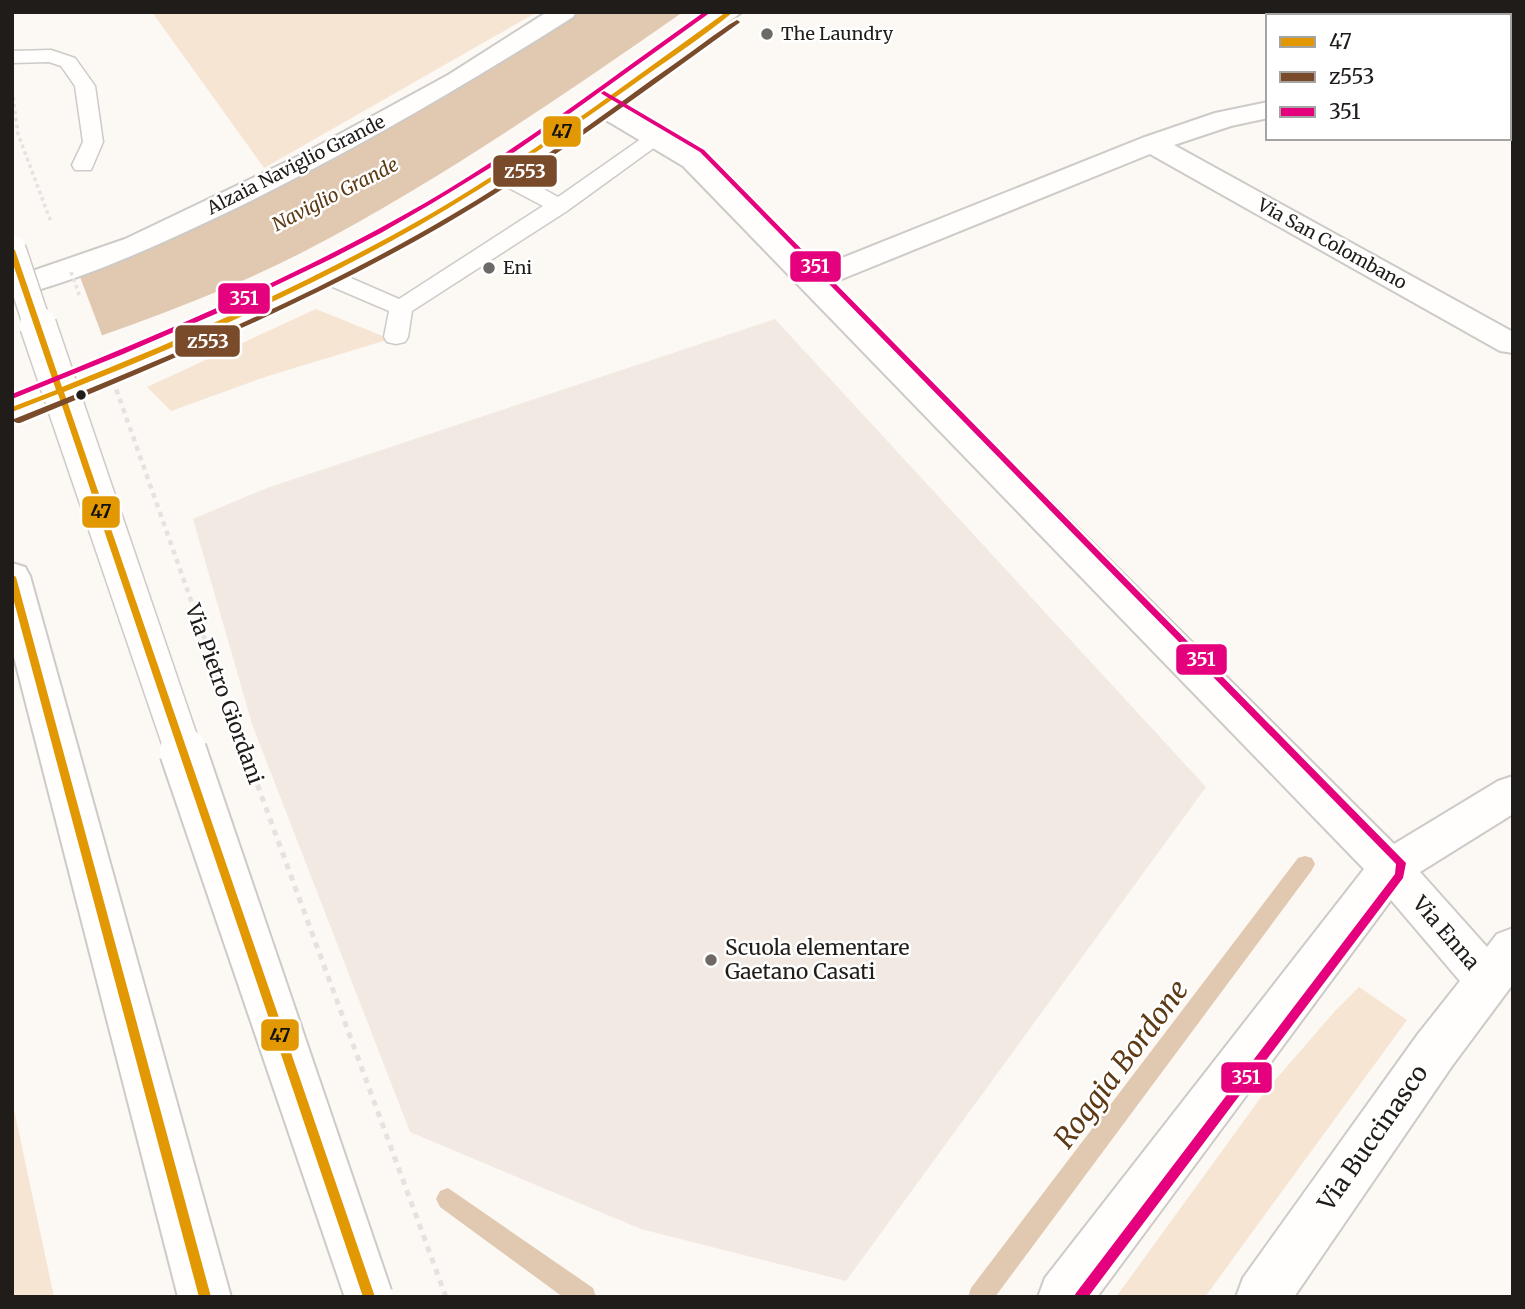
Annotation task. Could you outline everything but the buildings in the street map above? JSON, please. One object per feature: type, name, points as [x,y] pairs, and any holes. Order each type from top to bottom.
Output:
[{"type":"street","name":"Alzaia Naviglio Grande","points":[[12,288],[135,245],[315,159],[457,80],[564,12]]},
{"type":"street","points":[[12,410],[117,368],[322,274],[435,213],[498,173],[730,12]]},
{"type":"street","points":[[597,104],[693,160],[1390,868]]},
{"type":"street","points":[[813,280],[1152,144],[1224,119],[1266,110]]},
{"type":"street","name":"Via San Colombano","points":[[1152,144],[1511,344]]},
{"type":"street","points":[[12,249],[369,1297]]},
{"type":"street","points":[[12,576],[205,1297]]},
{"type":"street","points":[[1064,1297],[1390,868],[1513,793]]},
{"type":"street","name":"Via Enna","points":[[1390,868],[1500,964]]},
{"type":"street","name":"Via Buccinasco","points":[[1262,1297],[1500,964]]},
{"type":"lane","points":[[12,57],[51,56],[68,62],[85,86],[93,142],[83,165]]},
{"type":"lane","points":[[396,337],[401,308],[559,206],[656,138]]},
{"type":"lane","points":[[498,173],[559,206]]},
{"type":"lane","points":[[322,274],[401,308]]},
{"type":"path","points":[[12,90],[18,134],[51,223]]},
{"type":"path","points":[[66,260],[81,298]]},
{"type":"path","name":"Via Pietro Giordani","points":[[109,371],[137,444],[197,622],[446,1297]]},
{"type":"shaded area","points":[[152,12],[537,12],[264,168]]},
{"type":"shaded area","points":[[316,309],[390,339],[268,376],[171,411],[147,387]]},
{"type":"shaded area","name":"Scuola elementare Gaetano Casati","points":[[775,319],[1206,787],[846,1281],[641,1229],[410,1132],[252,724],[193,519],[267,488]]},
{"type":"shaded area","points":[[1359,987],[1407,1020],[1205,1297],[1116,1297],[1264,1093]]},
{"type":"shaded area","points":[[12,1100],[54,1297],[12,1297]]},
{"type":"water","name":"Naviglio Grande","points":[[579,12],[683,12],[543,108],[449,168],[303,252],[196,300],[12,368],[12,296],[163,241],[333,160],[467,84]]},
{"type":"pier","points":[[77,269],[103,338],[12,371],[12,292]]},
{"type":"waterway","name":"Roggia Bordone","points":[[980,1297],[1305,864]]},
{"type":"waterway","name":"Roggia Bordone","points":[[448,1199],[584,1297]]},
{"type":"transit line","name":"351","points":[[12,397],[224,308],[379,231],[501,158],[708,12]]},
{"type":"transit line","name":"47","points":[[12,410],[228,320],[385,242],[511,166],[730,12]]},
{"type":"transit line","name":"z553","points":[[17,421],[125,377],[284,306],[439,225],[516,178],[737,22]]},
{"type":"transit line","name":"351","points":[[604,93],[702,151],[1401,863],[1400,875],[1080,1297]]},
{"type":"transit line","name":"47","points":[[12,250],[369,1297]]},
{"type":"transit line","name":"47","points":[[12,577],[205,1297]]},
{"type":"place","name":"The Laundry","points":[[767,34]]},
{"type":"place","name":"Eni","points":[[489,268]]},
{"type":"place","name":"Scuola elementare Gaetano Casati","points":[[711,960]]}]
